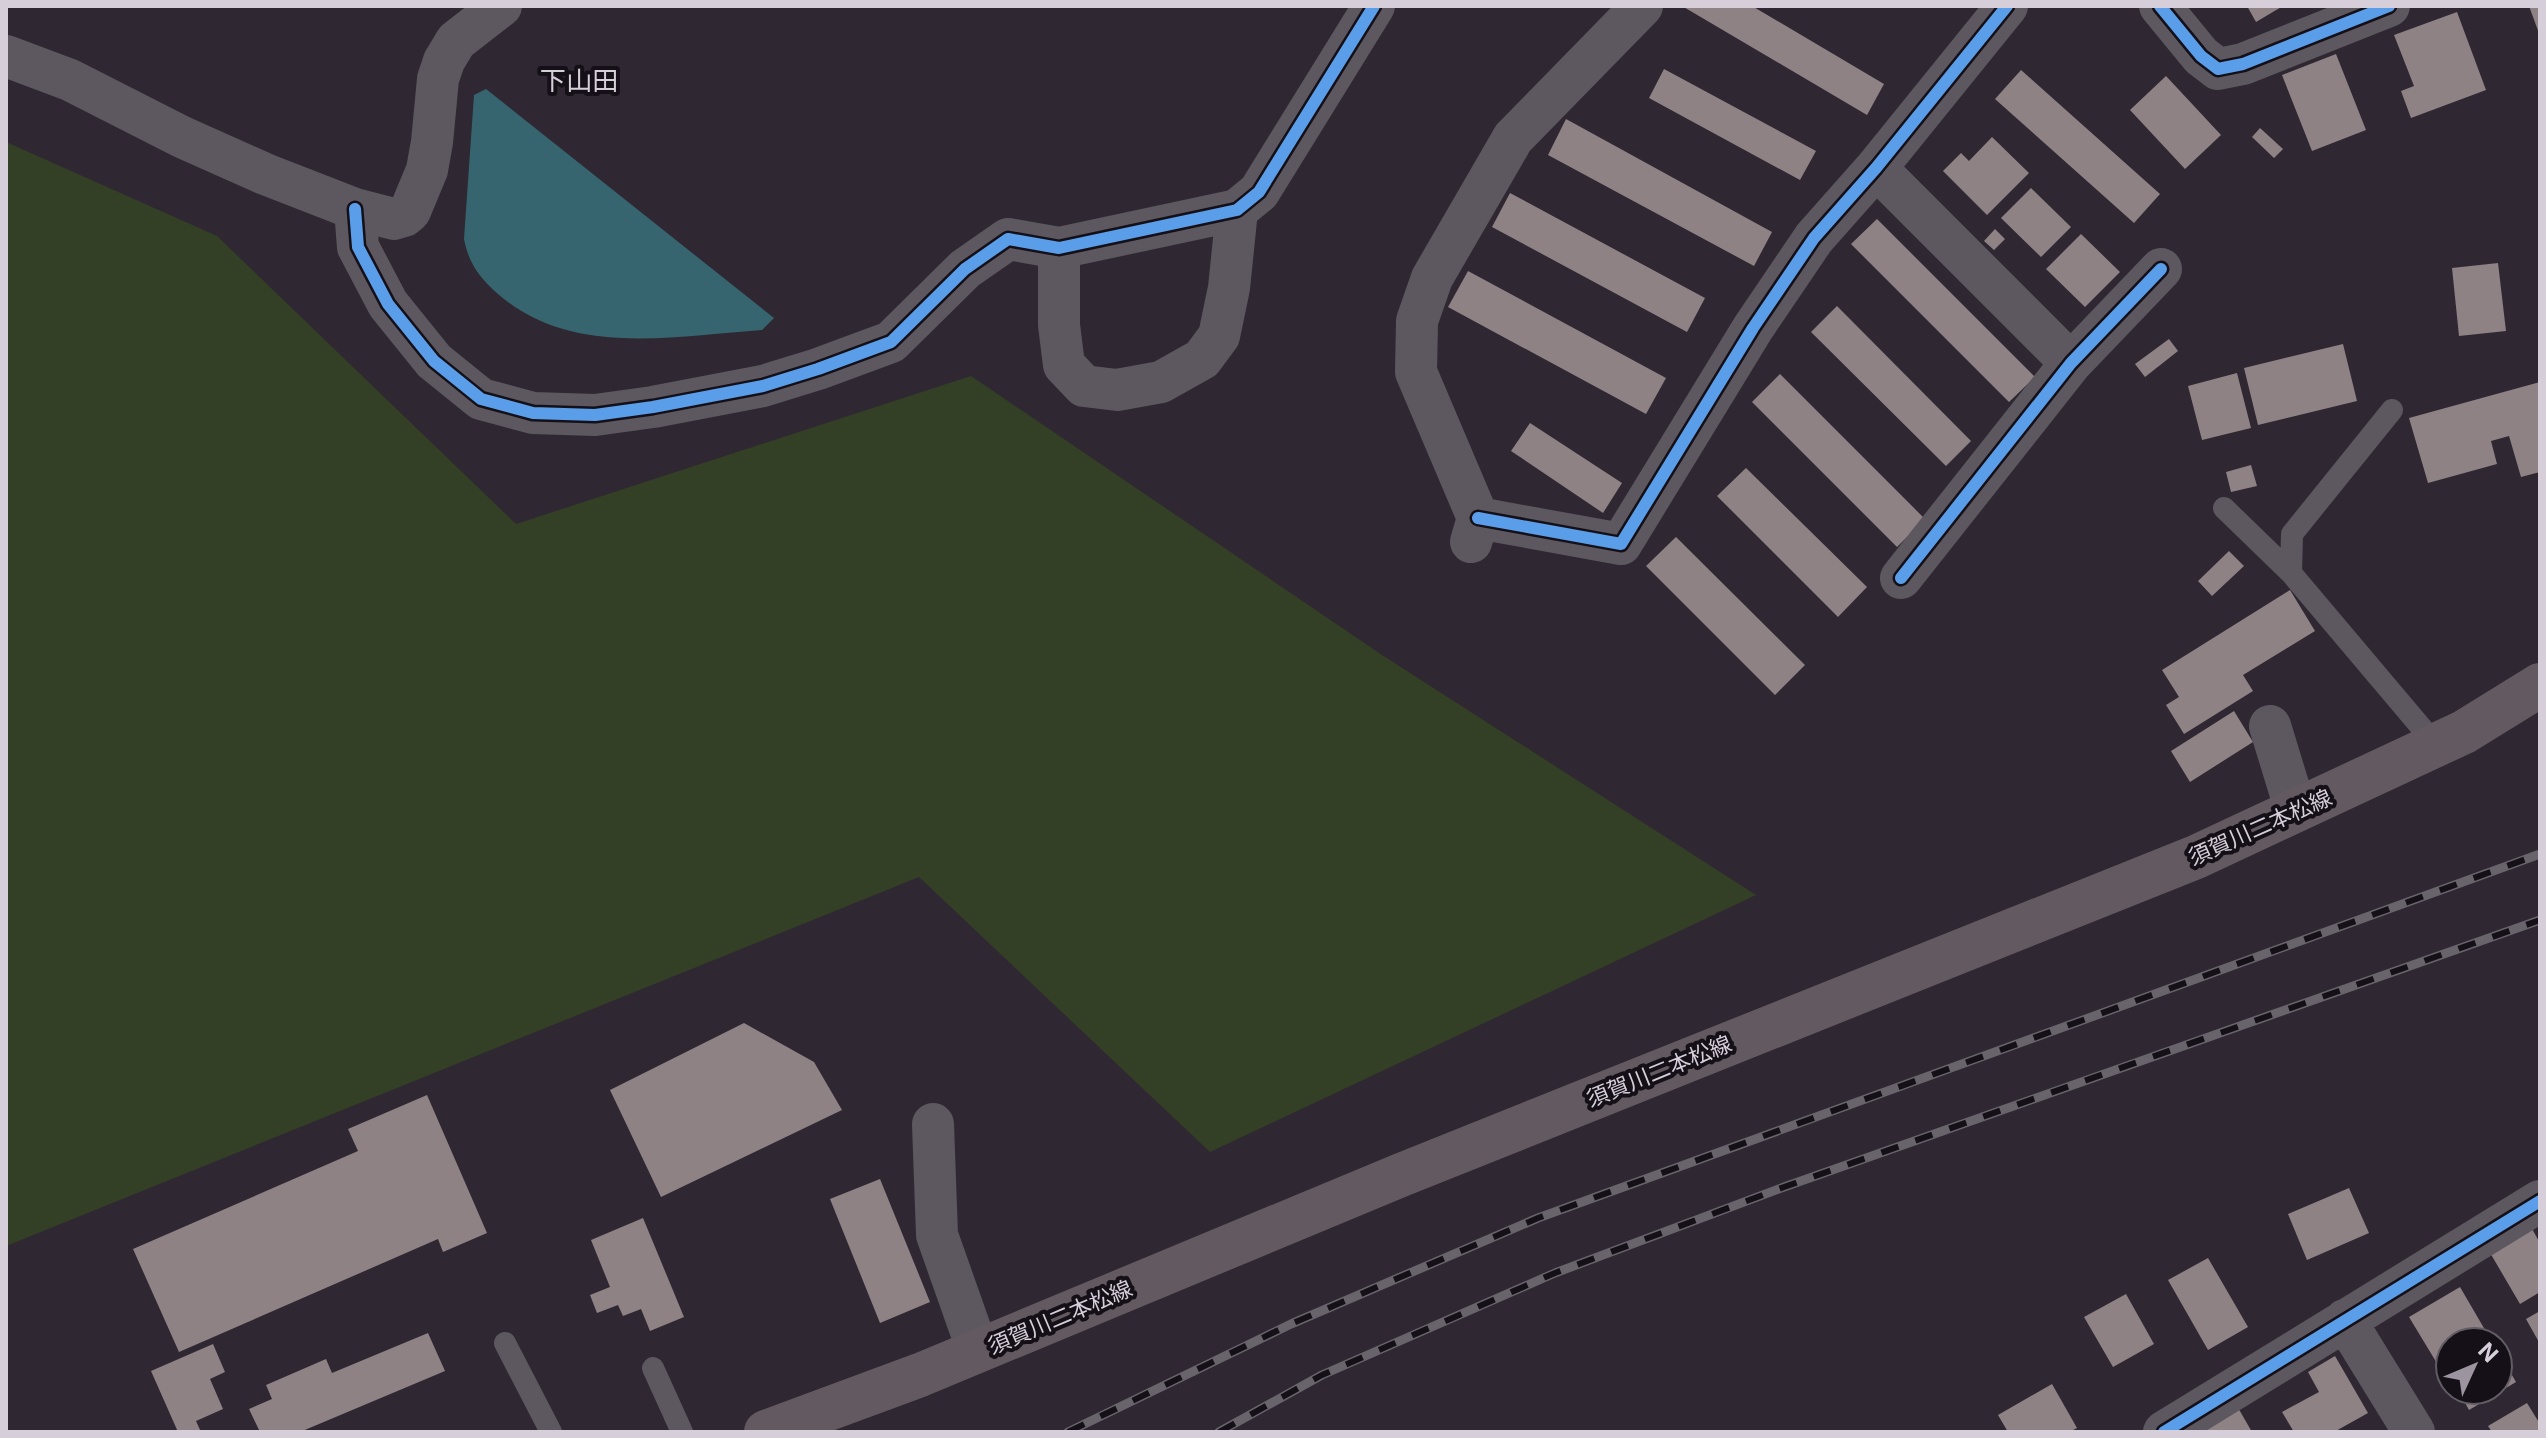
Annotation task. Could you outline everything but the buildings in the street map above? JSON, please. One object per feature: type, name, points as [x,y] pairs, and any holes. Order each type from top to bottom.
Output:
[{"type":"main road","name":"須賀川二本松線","points":[[766,1432],[920,1375],[1415,1169],[2196,857],[2437,746],[2540,685]]},
{"type":"street","points":[[6,56],[70,80],[251,168],[355,209],[394,219],[410,211],[427,170],[438,79],[455,23],[501,6]]},
{"type":"street","points":[[355,209],[358,247],[388,304],[434,361],[481,399],[533,413],[595,415],[763,386],[891,342],[965,269],[1008,239],[1059,248],[1237,210],[1259,192],[1374,6]]},
{"type":"street","points":[[1642,6],[1513,138],[1432,278],[1417,321],[1416,372],[1474,530],[1621,544],[1762,315],[1814,238],[1876,168],[2007,6]]},
{"type":"street","points":[[2160,6],[2201,56],[2218,69],[2243,64],[2389,6]]},
{"type":"street","points":[[1876,168],[2071,363]]},
{"type":"street","points":[[1059,248],[1059,325],[1064,365],[1084,386],[1117,390],[1161,382],[1202,359],[1219,336],[1229,288],[1237,210]]},
{"type":"street","points":[[1901,578],[2071,363],[2161,269]]},
{"type":"street","points":[[2270,726],[2296,811]]},
{"type":"street","points":[[933,1124],[937,1235],[978,1351]]},
{"type":"street","points":[[2164,1432],[2540,1201]]},
{"type":"street","points":[[2345,1320],[2414,1432]]},
{"type":"lane","points":[[2291,573],[2292,534],[2392,410]]},
{"type":"lane","points":[[2224,508],[2291,573],[2437,746]]},
{"type":"lane","points":[[505,1343],[551,1432]]},
{"type":"lane","points":[[653,1368],[682,1432]]},
{"type":"green space","points":[[6,142],[217,236],[516,524],[971,376],[1382,655],[1756,895],[1210,1152],[919,877],[6,1246]]},
{"type":"water","points":[[486,89],[774,318],[762,330],[624,338],[590,335],[558,327],[527,314],[498,294],[476,270],[464,239],[474,95]]},
{"type":"railway","points":[[1068,1432],[1291,1324],[1538,1218],[2540,854]]},
{"type":"railway","points":[[1219,1432],[1322,1375],[1555,1273],[1784,1187],[2540,920]]},
{"type":"cycle path","points":[[355,209],[358,247],[388,304],[434,361],[481,399],[533,413],[595,415],[763,386],[891,342],[965,269],[1008,239],[1059,248],[1237,210],[1259,192],[1374,6]]},
{"type":"cycle path","points":[[1478,518],[1621,544],[1753,328],[1814,238],[1876,168],[2007,6]]},
{"type":"cycle path","points":[[2160,6],[2201,56],[2218,69],[2243,64],[2389,6]]},
{"type":"cycle path","points":[[1901,578],[2071,363],[2161,269]]},
{"type":"cycle path","points":[[2164,1432],[2540,1201]]},
{"type":"district","name":"下山田","points":[[579,80]]}]
